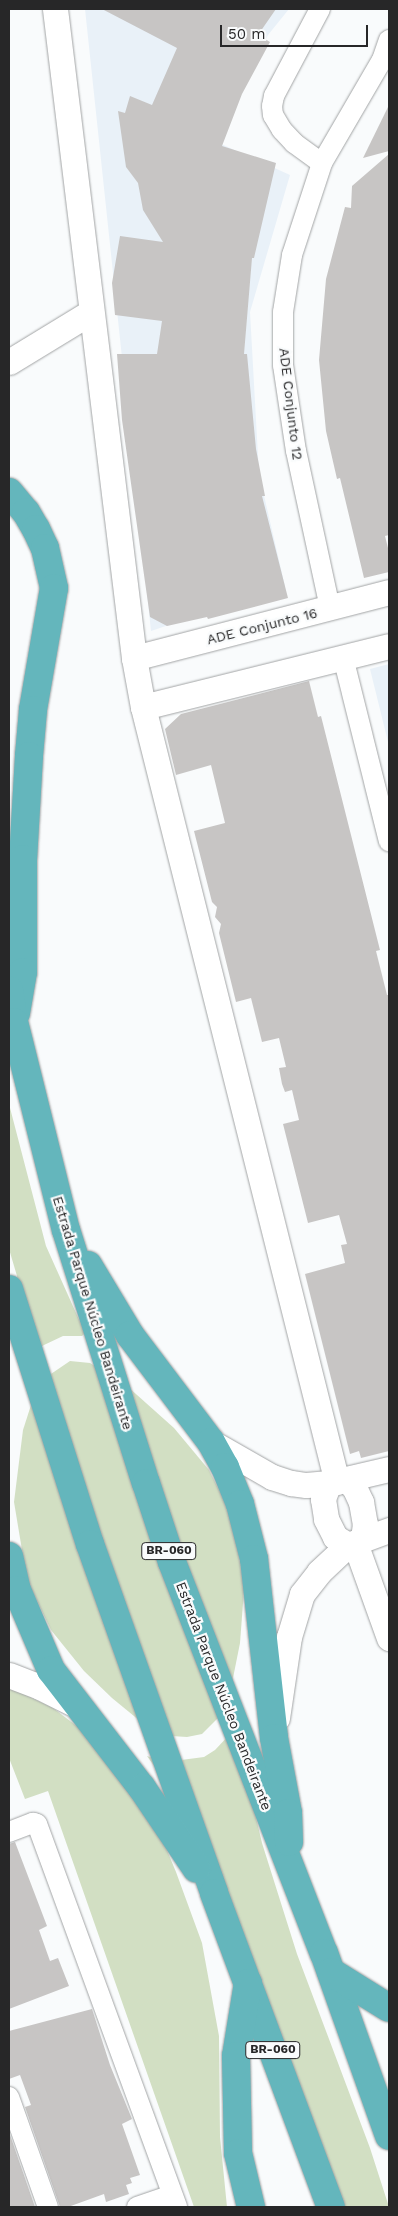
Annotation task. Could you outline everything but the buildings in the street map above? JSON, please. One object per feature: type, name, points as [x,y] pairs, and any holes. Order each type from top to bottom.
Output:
[{"type":"highway","points":[[9,492],[26,512],[45,548],[54,588],[33,710],[23,859],[23,972],[14,1022]]},
{"type":"highway","name":"Estrada Parque Núcleo Bandeirante","points":[[9,990],[14,1022],[66,1230],[172,1562],[331,1972],[389,2136]]},
{"type":"highway","points":[[66,1230],[130,1335],[211,1442],[225,1467],[240,1504],[254,1559],[274,1738],[288,1813],[289,1866]]},
{"type":"highway","name":"BR-060","points":[[9,1289],[90,1544],[214,1894],[331,2207]]},
{"type":"highway","points":[[9,1556],[16,1590],[51,1670],[142,1788],[175,1840],[214,1894]]},
{"type":"highway","points":[[331,1972],[389,2008]]},
{"type":"highway","points":[[248,1982],[236,2056],[238,2153],[251,2207]]},
{"type":"street","points":[[55,9],[90,312],[134,658],[143,707],[337,1482]]},
{"type":"street","points":[[320,9],[274,96],[272,106],[273,115],[282,130],[294,143],[322,164]]},
{"type":"street","name":"ADE Conjunto 12","points":[[330,608],[296,451],[283,365],[283,312],[292,255],[322,164],[382,60],[389,40]]},
{"type":"street","points":[[9,362],[90,312]]},
{"type":"street","name":"ADE Conjunto 16","points":[[134,658],[389,592]]},
{"type":"street","points":[[143,707],[389,646]]},
{"type":"street","points":[[343,657],[389,841]]},
{"type":"street","points":[[211,1442],[272,1477],[306,1486],[337,1482],[389,1469]]},
{"type":"street","points":[[337,1482],[323,1499],[326,1519],[335,1537],[355,1543]]},
{"type":"street","points":[[337,1482],[354,1487],[361,1502],[365,1524],[355,1543],[389,1638]]},
{"type":"street","points":[[274,1738],[288,1638],[302,1594],[319,1572],[355,1543],[389,1530]]},
{"type":"street","points":[[9,1675],[40,1687],[78,1706]]},
{"type":"street","points":[[9,1832],[35,1823],[175,2201],[137,2207]]},
{"type":"street","points":[[9,2098],[48,2207]]},
{"type":"shaded area","points":[[85,9],[289,9],[268,35],[219,143],[290,175],[250,312],[259,474],[285,586],[151,631]]},
{"type":"shaded area","points":[[389,664],[389,746],[370,669]]},
{"type":"green space","points":[[9,1104],[46,1246],[85,1333],[82,1336],[63,1336],[25,1357],[17,1276],[9,1249]]},
{"type":"green space","points":[[70,1361],[90,1363],[127,1386],[174,1428],[209,1470],[234,1520],[244,1590],[240,1643],[230,1693],[219,1717],[202,1734],[187,1737],[171,1736],[140,1721],[112,1698],[84,1671],[51,1630],[27,1580],[14,1502],[23,1430],[32,1402],[45,1378]]},
{"type":"green space","points":[[9,1687],[53,1708],[95,1740],[156,1824],[202,1943],[219,2036],[220,2137],[227,2207],[194,2207],[48,1791],[25,1799],[9,1758]]},
{"type":"green space","points":[[231,1733],[248,1784],[262,1843],[297,1954],[370,2148],[389,2207],[338,2207],[165,1781],[147,1756],[166,1762],[204,1757],[215,1750]]}]
